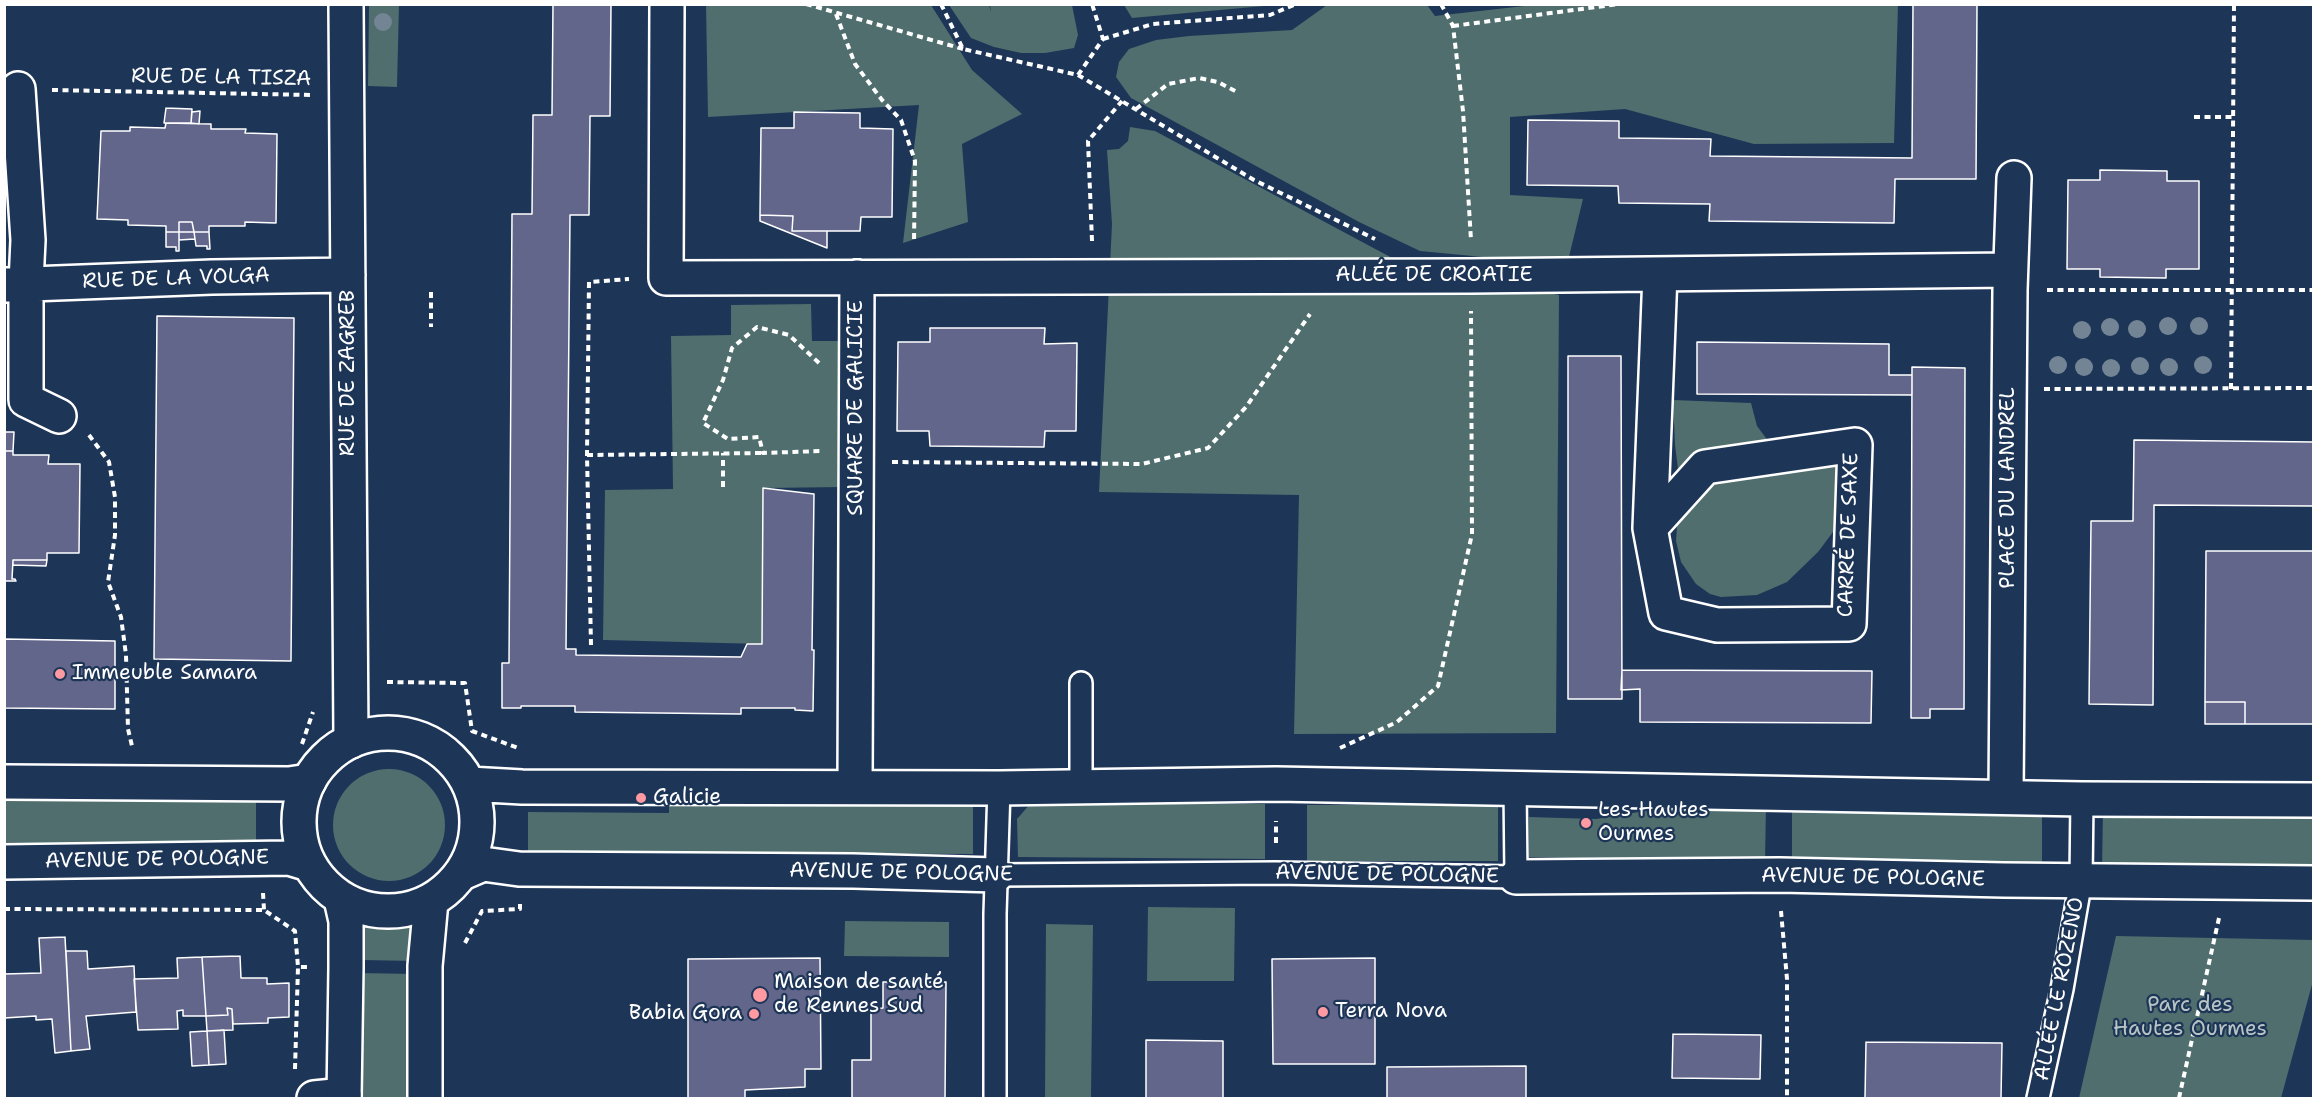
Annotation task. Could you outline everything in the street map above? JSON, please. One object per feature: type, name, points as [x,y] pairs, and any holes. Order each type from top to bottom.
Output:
[{"type":"street","name":"RUE DE ZAGREB","points":[[346,4],[351,741]]},
{"type":"street","points":[[666,278],[667,4]]},
{"type":"street","points":[[18,89],[28,240],[15,284],[26,400],[59,416]]},
{"type":"street","name":"PLACE DU LANDREL","points":[[2006,797],[2010,280],[2014,178]]},
{"type":"street","name":"ALLÉE DE CROATIE","points":[[857,277],[1660,274],[2010,280]]},
{"type":"street","name":"CARRÉ DE SAXE","points":[[1650,528],[1705,467],[1855,445],[1849,624],[1717,625],[1666,613],[1650,528],[1660,274]]},
{"type":"street","name":"RUE DE LA VOLGA","points":[[15,284],[348,275]]},
{"type":"street","name":"SQUARE DE GALICIE","points":[[666,278],[857,277],[855,788]]},
{"type":"street","points":[[392,733],[414,737],[436,746],[455,763],[469,784],[476,807],[477,830],[472,853],[462,873],[448,889],[431,901],[410,910],[387,912],[363,909],[341,899],[323,884],[309,864],[301,844],[298,823],[301,801],[309,781],[319,765],[332,752],[351,741],[369,734],[392,733]]},
{"type":"street","points":[[4,782],[289,784],[309,781]]},
{"type":"street","points":[[469,784],[522,787],[855,788],[1276,784],[2082,799],[2313,800]]},
{"type":"street","name":"AVENUE DE POLOGNE","points":[[4,862],[289,858],[309,864]]},
{"type":"street","name":"AVENUE DE POLOGNE","points":[[462,873],[483,864],[519,869],[853,871],[996,875]]},
{"type":"street","name":"AVENUE DE POLOGNE","points":[[1516,877],[1780,875],[2313,883]]},
{"type":"street","points":[[334,1097],[346,955],[346,921],[341,899]]},
{"type":"street","points":[[424,1098],[425,966],[431,901]]},
{"type":"lane","points":[[1081,683],[1081,787]]},
{"type":"lane","points":[[1515,787],[1516,877]]},
{"type":"lane","points":[[995,1098],[996,875],[999,788]]},
{"type":"lane","name":"ALLÉE LE ROZENO","points":[[2038,1098],[2062,989],[2081,880],[2082,799]]},
{"type":"lane","name":"AVENUE DE POLOGNE","points":[[996,875],[1275,873],[1516,877]]},
{"type":"path","points":[[806,4],[963,49],[1078,75],[1254,180],[1381,242]]},
{"type":"path","points":[[941,4],[963,49]]},
{"type":"path","points":[[1092,4],[1103,39]]},
{"type":"path","points":[[1078,75],[1103,39],[1153,24],[1270,15],[1296,4]]},
{"type":"path","points":[[1337,749],[1397,722],[1438,686],[1472,534],[1471,222],[1463,111],[1453,26],[1442,4]]},
{"type":"path","points":[[1453,26],[1619,4]]},
{"type":"path","points":[[2231,388],[2235,4]]},
{"type":"path","points":[[836,14],[855,64],[882,100],[901,120],[915,161],[914,278]]},
{"type":"path","points":[[1136,109],[1168,84],[1199,78],[1218,82],[1237,92]]},
{"type":"path","name":"RUE DE LA TISZA","points":[[96,91],[346,94]]},
{"type":"path","points":[[1093,277],[1088,141],[1122,101]]},
{"type":"path","points":[[2194,117],[2234,117]]},
{"type":"path","points":[[587,455],[825,450],[858,457],[1142,464],[1208,448],[1246,407],[1337,276]]},
{"type":"path","points":[[591,645],[587,455],[589,282],[666,278]]},
{"type":"path","points":[[2010,280],[2232,290],[2313,290]]},
{"type":"path","points":[[431,292],[431,327]]},
{"type":"path","points":[[763,453],[759,437],[728,439],[703,423],[723,380],[732,348],[757,327],[789,335],[819,363]]},
{"type":"path","points":[[2009,389],[2313,388]]},
{"type":"path","points":[[59,416],[85,431],[109,462],[115,497],[115,535],[108,582],[121,617],[126,655],[128,729],[133,748]]},
{"type":"path","points":[[723,453],[723,487]]},
{"type":"path","points":[[1275,873],[1276,784]]},
{"type":"path","points":[[263,859],[264,910]]},
{"type":"path","points":[[1780,875],[1787,980],[1787,1098]]},
{"type":"path","points":[[4,909],[264,910],[295,931],[298,967]]},
{"type":"path","points":[[2179,1098],[2216,938]]},
{"type":"green space","points":[[1542,4],[1898,5],[1894,143],[1754,144],[1625,109],[1510,117],[1510,195],[1583,199],[1567,265],[1420,251],[1359,222],[1131,98],[1116,77],[1119,62],[1129,49],[1156,40],[1189,36],[1292,30],[1327,5],[1427,5],[1435,16]]},
{"type":"green space","points":[[369,5],[399,5],[397,87],[368,86]]},
{"type":"green space","points":[[706,5],[931,5],[972,70],[1022,114],[962,144],[968,222],[903,243],[919,105],[708,117]]},
{"type":"green space","points":[[949,5],[989,5],[991,12],[990,5],[1072,5],[1078,35],[1074,48],[1045,53],[1021,53],[994,47],[971,38]]},
{"type":"green space","points":[[1124,5],[1275,5],[1132,18]]},
{"type":"green space","points":[[1130,127],[1155,131],[1394,259],[1559,295],[1556,733],[1294,734],[1299,495],[1099,492],[1112,224],[1107,150],[1119,149],[1128,141]]},
{"type":"green space","points":[[811,304],[812,341],[842,341],[844,487],[763,488],[762,644],[603,640],[605,490],[673,489],[671,336],[731,335],[731,305]]},
{"type":"green space","points":[[1673,400],[1751,403],[1757,426],[1775,450],[1843,464],[1851,508],[1818,552],[1787,582],[1757,595],[1721,597],[1710,594],[1696,584],[1681,562],[1676,541],[1677,526],[1683,509],[1675,445]]},
{"type":"green space","points":[[389,769],[410,774],[428,786],[440,804],[445,825],[440,846],[428,864],[410,876],[389,881],[368,876],[350,864],[338,846],[333,825],[338,804],[350,786],[368,774]]},
{"type":"green space","points":[[5,795],[256,799],[256,846],[5,851]]},
{"type":"green space","points":[[669,798],[973,799],[973,854],[528,852],[528,812],[669,813]]},
{"type":"green space","points":[[1031,803],[1265,804],[1265,859],[1018,857],[1017,819]]},
{"type":"green space","points":[[1498,804],[1498,861],[1307,861],[1307,805]]},
{"type":"green space","points":[[1681,805],[1766,806],[1765,863],[1529,857],[1529,817],[1596,819]]},
{"type":"green space","points":[[1792,805],[2042,807],[2042,865],[1792,862]]},
{"type":"green space","points":[[2103,809],[2313,810],[2313,867],[2102,868]]},
{"type":"green space","points":[[1148,907],[1235,908],[1234,981],[1147,981]]},
{"type":"green space","points":[[845,921],[949,922],[949,957],[844,956]]},
{"type":"green space","points":[[1046,924],[1093,925],[1091,1098],[1045,1098]]},
{"type":"green space","points":[[360,925],[416,926],[416,961],[360,960]]},
{"type":"green space","name":"Parc des Hautes Ourmes","points":[[2116,936],[2313,940],[2313,981],[2281,1098],[2079,1098]]},
{"type":"green space","points":[[358,973],[415,974],[415,1098],[358,1098]]},
{"type":"building","points":[[553,4],[611,4],[610,116],[590,116],[589,215],[570,215],[566,649],[576,649],[576,655],[741,657],[747,644],[762,644],[763,488],[814,494],[813,711],[795,710],[795,708],[741,708],[741,714],[575,712],[575,706],[502,708],[502,663],[509,663],[512,214],[532,214],[533,115],[552,115]]},
{"type":"building","points":[[1913,4],[1977,4],[1976,179],[1895,179],[1894,223],[1709,221],[1710,204],[1619,203],[1618,186],[1527,185],[1528,120],[1619,121],[1619,138],[1711,139],[1710,156],[1912,158]]},
{"type":"building","points":[[166,108],[192,109],[191,123],[164,123]]},
{"type":"building","points":[[200,111],[199,124],[191,123],[192,112]]},
{"type":"building","points":[[794,112],[860,113],[860,128],[893,129],[892,217],[861,217],[860,231],[792,231],[793,216],[760,215],[761,128],[794,128]]},
{"type":"building","points":[[166,123],[211,124],[211,129],[246,129],[245,133],[277,134],[276,223],[245,222],[245,226],[209,226],[209,232],[194,232],[192,222],[179,222],[179,232],[166,232],[166,226],[128,225],[128,220],[97,219],[101,131],[130,131],[130,127],[165,128]]},
{"type":"building","points":[[2100,170],[2167,171],[2167,181],[2199,181],[2199,269],[2166,269],[2166,278],[2100,277],[2100,269],[2067,269],[2068,180],[2100,180]]},
{"type":"building","points":[[760,215],[793,216],[792,231],[827,231],[827,248],[760,221]]},
{"type":"building","points":[[179,222],[192,222],[194,232],[179,232]]},
{"type":"building","points":[[166,232],[179,232],[179,251],[176,251],[176,247],[166,247]]},
{"type":"building","points":[[179,232],[194,232],[195,239],[179,240]]},
{"type":"building","points":[[194,232],[209,232],[210,249],[207,249],[207,246],[196,246]]},
{"type":"building","points":[[157,316],[294,318],[291,661],[154,659]]},
{"type":"building","points":[[930,328],[1045,328],[1044,344],[1077,343],[1076,431],[1045,431],[1044,447],[930,446],[929,431],[897,431],[898,342],[930,342]]},
{"type":"building","points":[[1697,342],[1889,344],[1889,375],[1912,375],[1912,395],[1697,394]]},
{"type":"building","points":[[1568,356],[1621,356],[1622,699],[1568,699]]},
{"type":"building","points":[[1912,367],[1965,368],[1964,709],[1930,709],[1930,718],[1911,718]]},
{"type":"building","points":[[4,432],[14,432],[13,451],[4,451]]},
{"type":"building","points":[[2134,440],[2314,442],[2314,506],[2154,505],[2153,705],[2089,704],[2091,521],[2133,521]]},
{"type":"building","points":[[4,451],[13,451],[13,455],[49,455],[48,464],[80,464],[79,553],[47,553],[47,560],[13,560],[12,579],[16,581],[4,581]]},
{"type":"building","points":[[2206,551],[2314,551],[2314,724],[2245,724],[2245,702],[2205,702]]},
{"type":"building","points":[[13,560],[47,560],[46,566],[13,565]]},
{"type":"building","name":"Immeuble Samara","points":[[4,639],[115,641],[115,709],[4,708]]},
{"type":"building","points":[[1622,670],[1872,671],[1871,723],[1640,722],[1640,689],[1621,690]]},
{"type":"building","points":[[2205,702],[2245,702],[2245,724],[2205,724]]},
{"type":"building","points":[[65,937],[71,1051],[55,1053],[52,1019],[36,1020],[36,1016],[4,1018],[4,974],[41,973],[39,938]]},
{"type":"building","points":[[66,951],[87,951],[88,969],[134,966],[136,1012],[86,1016],[90,1049],[71,1051]]},
{"type":"building","points":[[240,956],[241,978],[267,978],[267,984],[289,983],[289,1017],[268,1018],[268,1023],[233,1024],[232,1009],[227,1008],[228,1015],[206,1016],[202,957]]},
{"type":"building","points":[[202,957],[206,1016],[183,1016],[183,1010],[177,1011],[178,1029],[138,1030],[134,979],[178,978],[177,958]]},
{"type":"building","name":"Babia Gora","points":[[820,958],[821,1069],[805,1069],[805,1087],[745,1090],[745,1098],[688,1098],[688,959]]},
{"type":"building","name":"Terra Nova","points":[[1375,958],[1375,1064],[1273,1064],[1272,959]]},
{"type":"building","points":[[883,982],[946,982],[945,1098],[852,1098],[852,1060],[871,1060],[871,1009],[883,1008]]},
{"type":"building","points":[[227,1008],[232,1009],[233,1030],[207,1031],[206,1016],[228,1015]]},
{"type":"building","points":[[224,1030],[226,1064],[209,1065],[207,1031]]},
{"type":"building","points":[[207,1031],[209,1065],[192,1066],[190,1032]]},
{"type":"building","points":[[1673,1034],[1761,1035],[1760,1079],[1672,1078]]},
{"type":"building","points":[[1146,1040],[1223,1041],[1223,1098],[1146,1098]]},
{"type":"building","points":[[1866,1042],[2002,1043],[2001,1098],[1865,1098]]},
{"type":"building","points":[[1526,1066],[1526,1098],[1387,1098],[1387,1067]]},
{"type":"place","name":"Immeuble Samara","points":[[60,674]]},
{"type":"place","name":"Galicie","points":[[641,798]]},
{"type":"place","name":"Les Hautes Ourmes","points":[[1586,823]]},
{"type":"place","name":"Maison de santé de Rennes Sud","points":[[760,995]]},
{"type":"place","name":"Terra Nova","points":[[1323,1012]]},
{"type":"place","name":"Babia Gora","points":[[754,1014]]}]
